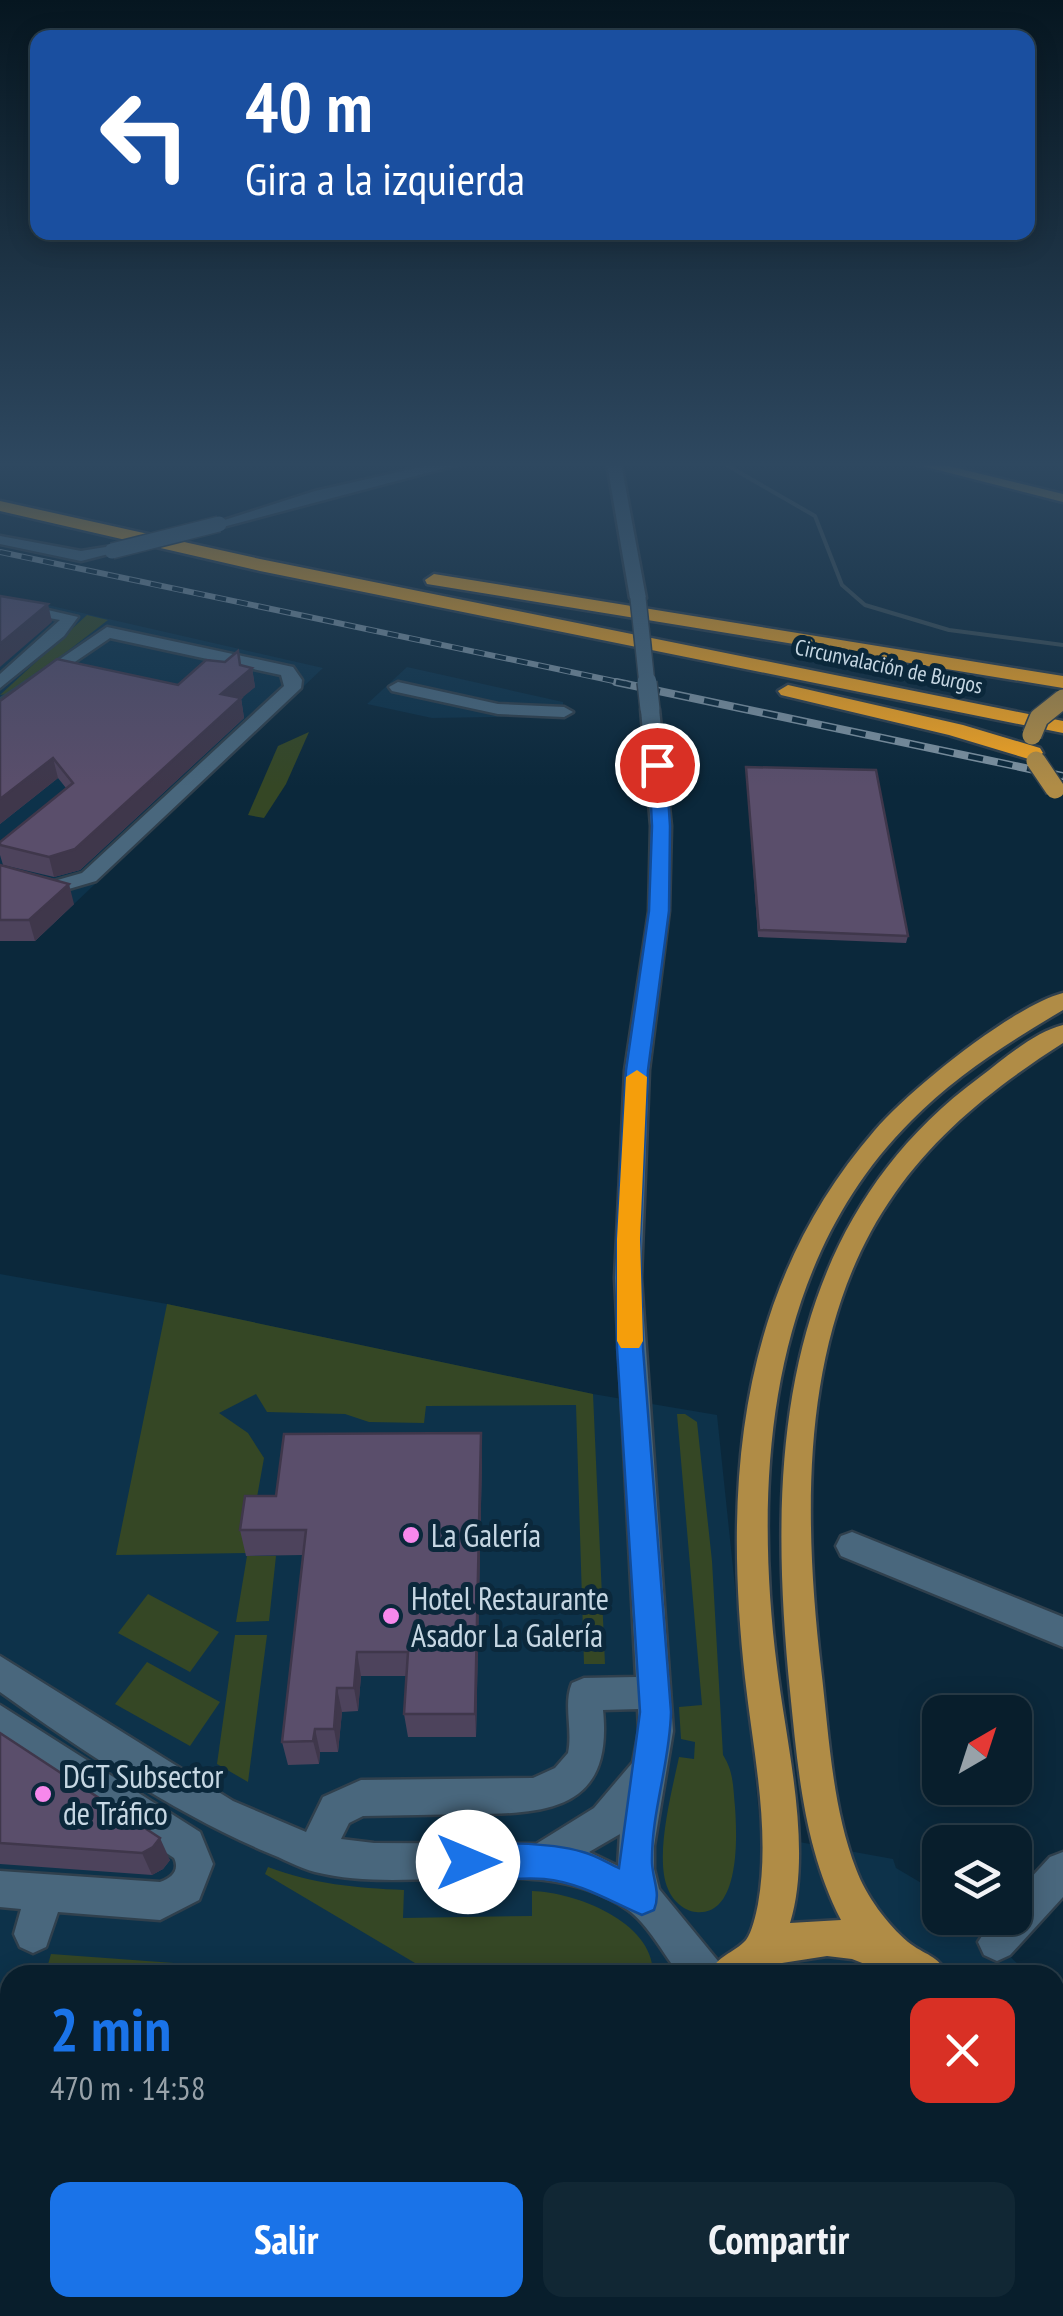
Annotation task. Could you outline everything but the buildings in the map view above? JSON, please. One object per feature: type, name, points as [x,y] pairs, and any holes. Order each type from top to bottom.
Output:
[{"type":"highway","points":[[281,571],[1033,749]]},
{"type":"highway","name":"Circunvalación de Burgos","points":[[290,571],[1063,728]]},
{"type":"highway","name":"Circunvalación de Burgos","points":[[357,571],[1063,712]]},
{"type":"highway","points":[[374,571],[1063,682]]},
{"type":"main road","points":[[1059,792],[1033,749],[1039,718],[1063,698]]},
{"type":"main road","points":[[761,1950],[777,1901],[775,1806],[751,1567],[751,1481],[758,1411],[781,1315],[820,1225],[895,1122],[949,1075],[1063,1000]]},
{"type":"main road","points":[[893,1952],[859,1915],[831,1850],[822,1809],[795,1582],[794,1472],[802,1400],[813,1347],[838,1272],[882,1194],[938,1126],[988,1083],[1063,1032]]},
{"type":"main road","points":[[741,1965],[761,1950],[819,1934],[867,1941],[913,1965]]},
{"type":"street","points":[[633,571],[661,826],[659,911],[637,1070],[628,1278],[656,1732],[636,1846],[642,1898]]},
{"type":"street","points":[[0,604],[70,617],[58,633],[0,683]]},
{"type":"street","points":[[0,708],[107,632],[287,671],[294,680],[292,688],[90,877],[54,887],[0,874]]},
{"type":"street","points":[[398,687],[446,706],[564,712]]},
{"type":"street","points":[[852,1546],[1063,1632]]},
{"type":"street","points":[[0,1672],[76,1726],[220,1814],[314,1854],[374,1861],[540,1862],[583,1868],[642,1898],[696,1965]]},
{"type":"street","points":[[314,1854],[336,1810],[360,1798],[533,1796],[554,1790],[569,1781],[587,1751],[590,1736],[584,1694],[654,1693]]},
{"type":"street","points":[[0,1722],[40,1752],[175,1836],[195,1856],[196,1870],[188,1888],[178,1896],[160,1901],[0,1888]]},
{"type":"street","points":[[540,1862],[606,1821],[649,1770]]},
{"type":"street","points":[[997,1942],[1063,1870]]},
{"type":"street","points":[[33,1934],[45,1892]]},
{"type":"shaded area","points":[[8,596],[323,668],[35,941],[0,941],[0,598]]},
{"type":"shaded area","points":[[407,667],[563,702],[563,716],[432,718],[367,704]]},
{"type":"shaded area","points":[[0,1274],[167,1304],[593,1394],[717,1415],[761,1835],[893,1859],[896,1868],[922,1883],[922,1935],[988,1935],[1019,1965],[0,1965]]},
{"type":"green space","points":[[87,615],[108,620],[13,693],[0,695]]},
{"type":"green space","points":[[309,732],[286,784],[264,818],[248,815],[278,746]]},
{"type":"green space","points":[[167,1304],[593,1394],[605,1664],[584,1664],[576,1405],[426,1406],[424,1423],[369,1422],[345,1414],[267,1412],[256,1394],[219,1413],[248,1433],[264,1458],[247,1553],[116,1555]]},
{"type":"green space","points":[[677,1414],[697,1422],[712,1561],[723,1755],[732,1780],[736,1819],[729,1888],[711,1910],[696,1912],[672,1897],[663,1860],[679,1757],[694,1759],[695,1742],[681,1739],[679,1707],[702,1705]]},
{"type":"green space","points":[[247,1556],[276,1556],[269,1621],[236,1622]]},
{"type":"green space","points":[[148,1594],[219,1632],[190,1672],[118,1633]]},
{"type":"green space","points":[[235,1635],[267,1635],[248,1782],[217,1764]]},
{"type":"green space","points":[[147,1662],[220,1702],[190,1746],[115,1704]]},
{"type":"green space","points":[[268,1867],[335,1884],[404,1890],[403,1918],[532,1916],[532,1891],[569,1897],[627,1925],[641,1940],[651,1965],[415,1963],[265,1874]]},
{"type":"green space","points":[[51,1954],[174,1963],[174,1965],[48,1965]]},
{"type":"waterway","points":[[837,571],[842,585],[865,605],[949,630],[1063,645]]},
{"type":"railway","points":[[91,571],[628,684]]},
{"type":"railway","points":[[616,682],[1063,776]]},
{"type":"slow traffic","points":[[630,1341],[628,1239],[637,1077]]},
{"type":"place","name":"La Galería","points":[[411,1535]]},
{"type":"place","name":"Hotel Restaurante Asador La Galería","points":[[391,1616]]},
{"type":"place","name":"DGT Subsector de Tráfico","points":[[43,1794]]},
{"type":"route","points":[[468,1862],[540,1862],[583,1868],[642,1898],[636,1846],[655,1742],[656,1712],[630,1348],[628,1239],[637,1070],[659,911],[661,826],[657,765]]}]
